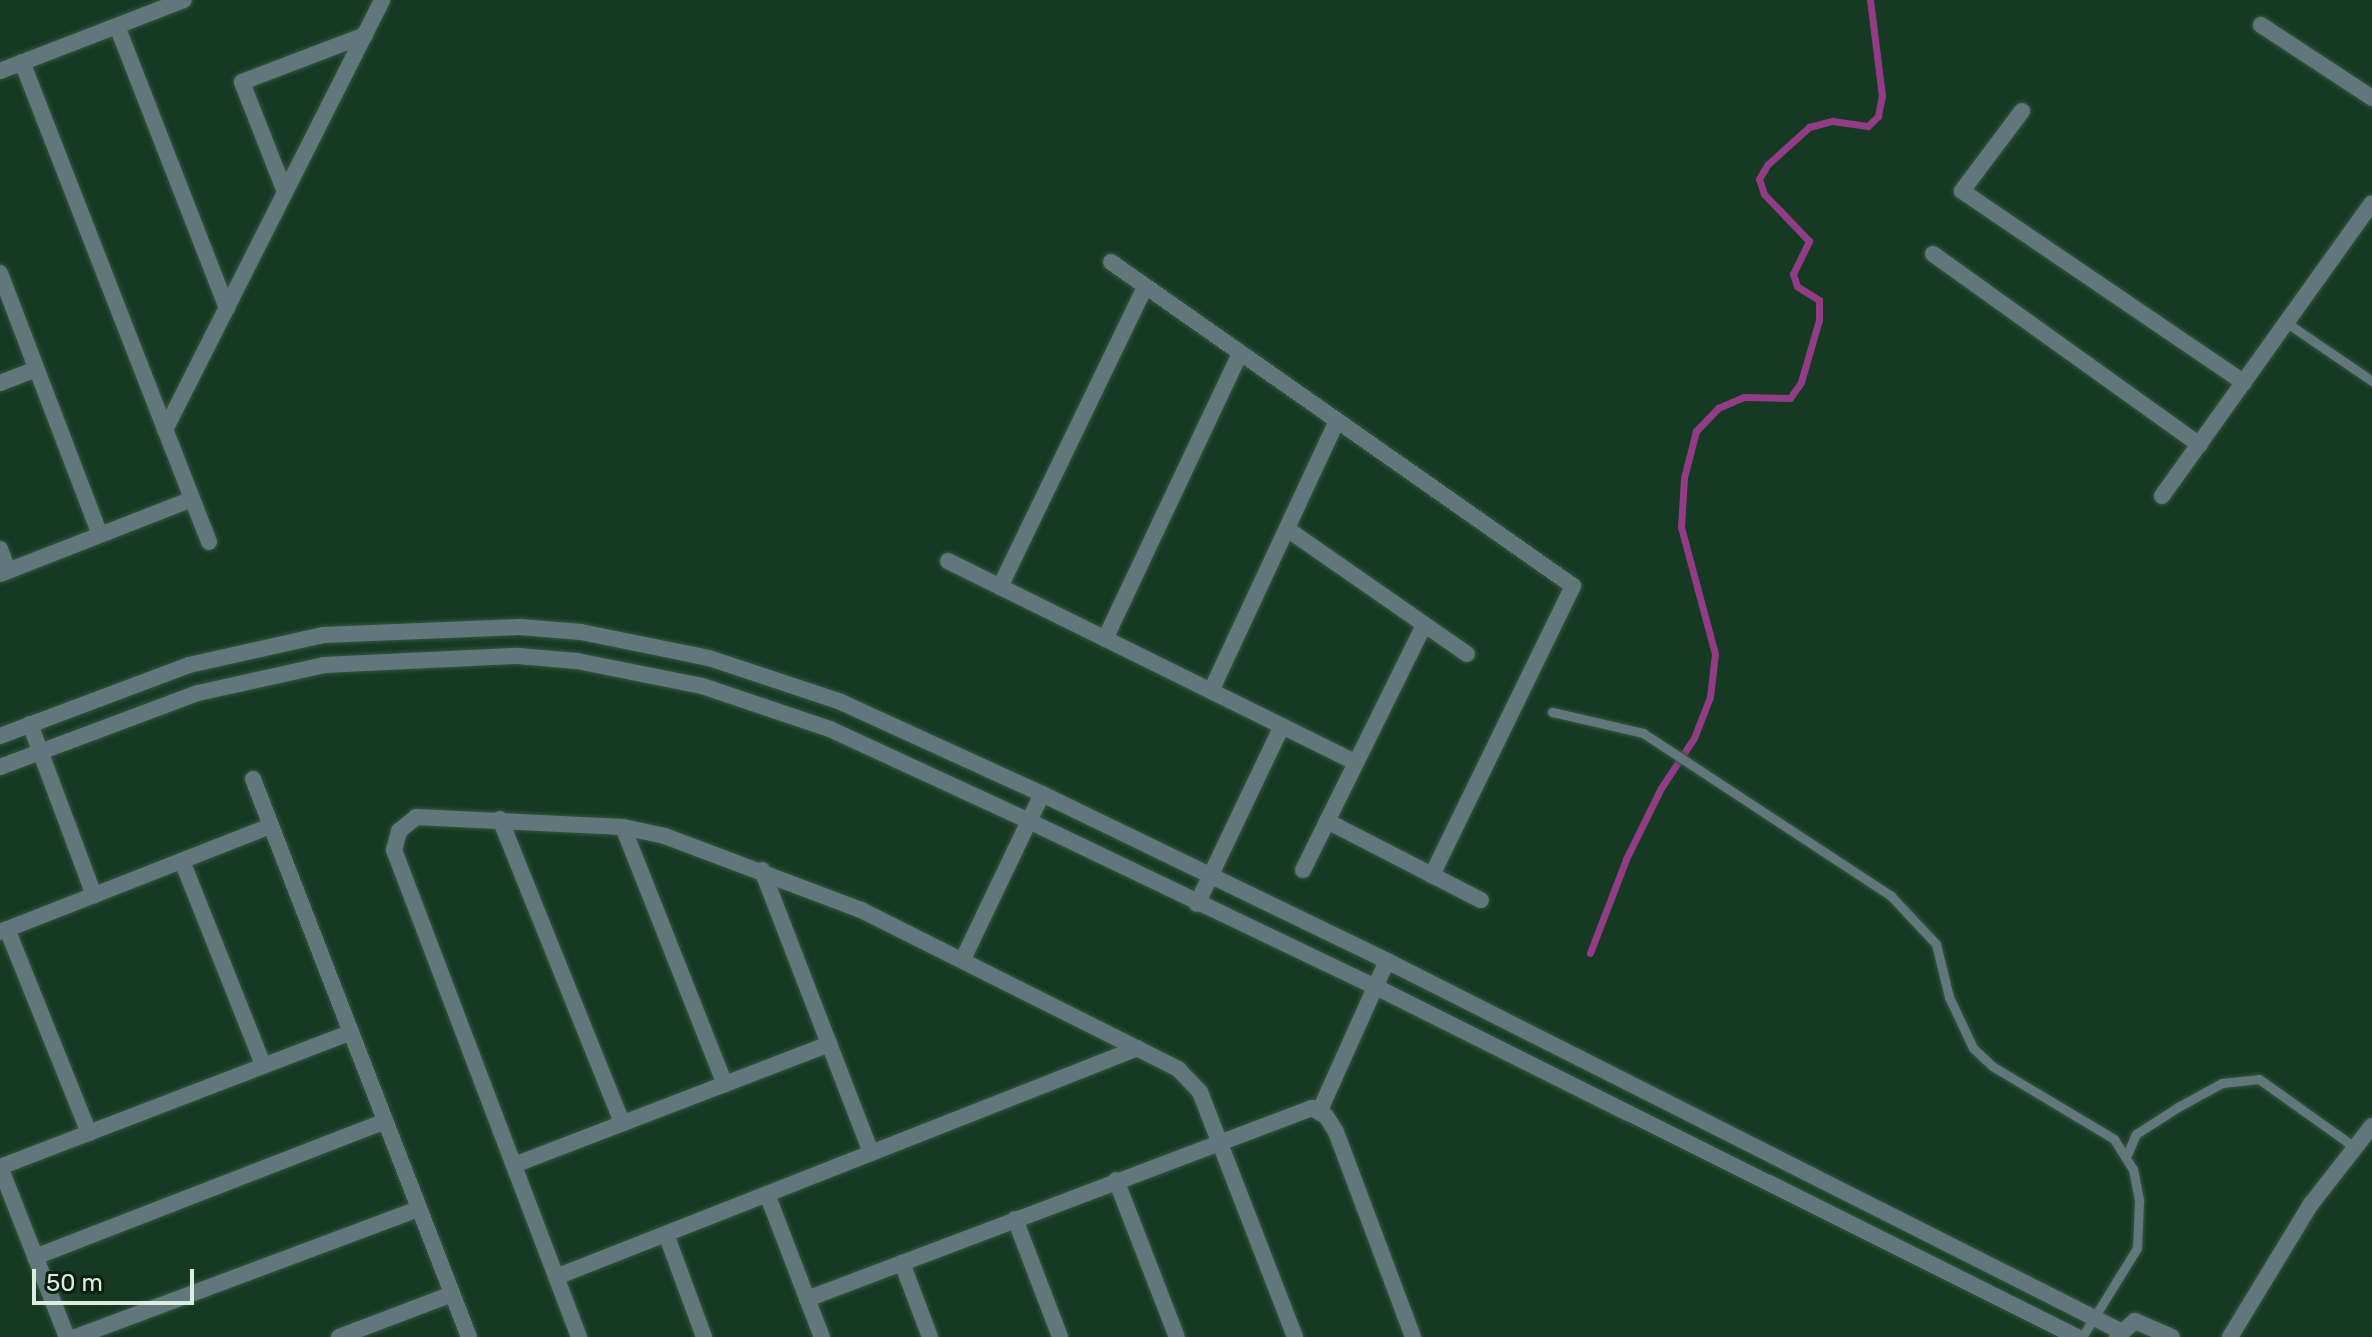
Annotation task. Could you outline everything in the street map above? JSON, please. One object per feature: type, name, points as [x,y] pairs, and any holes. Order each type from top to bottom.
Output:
[{"type":"street","points":[[0,71],[184,0]]},
{"type":"street","points":[[165,430],[382,0]]},
{"type":"street","points":[[2261,25],[2372,98]]},
{"type":"street","points":[[117,26],[227,308]]},
{"type":"street","points":[[285,192],[242,82],[365,35]]},
{"type":"street","points":[[22,62],[209,542]]},
{"type":"street","points":[[2022,111],[1962,191],[2244,383]]},
{"type":"street","points":[[2162,496],[2372,203]]},
{"type":"street","points":[[1933,254],[2200,445]]},
{"type":"street","points":[[1111,262],[1573,586],[1432,875]]},
{"type":"street","points":[[1,279],[100,535]]},
{"type":"street","points":[[1000,587],[1145,287]]},
{"type":"street","points":[[1105,639],[1240,353]]},
{"type":"street","points":[[0,383],[36,369]]},
{"type":"street","points":[[1211,691],[1337,421]]},
{"type":"street","points":[[0,549],[4,573],[192,499]]},
{"type":"street","points":[[1287,529],[1467,654]]},
{"type":"street","points":[[948,561],[1356,763]]},
{"type":"street","points":[[1303,870],[1424,625]]},
{"type":"street","points":[[0,736],[220,656],[385,629],[520,627],[652,644],[769,674],[841,702],[1042,794],[1209,879],[1387,961],[2094,1318],[2119,1334],[2140,1321],[2172,1337]]},
{"type":"street","points":[[385,629],[386,659]]},
{"type":"street","points":[[646,672],[652,644]]},
{"type":"street","points":[[0,767],[227,684],[324,665],[386,659],[518,656],[646,672],[760,702],[830,729],[1029,821],[1376,987],[2080,1337]]},
{"type":"street","points":[[30,724],[94,895]]},
{"type":"street","points":[[1197,904],[1282,726]]},
{"type":"street","points":[[253,779],[469,1337]]},
{"type":"street","points":[[963,959],[1042,794]]},
{"type":"street","points":[[579,1337],[394,850],[399,831],[416,817],[623,827],[762,870],[963,959],[1138,1048],[1190,1078],[1219,1140],[1295,1337]]},
{"type":"street","points":[[500,819],[622,1123]]},
{"type":"street","points":[[1327,821],[1481,900]]},
{"type":"street","points":[[89,1133],[3,930],[271,826]]},
{"type":"street","points":[[623,827],[725,1084]]},
{"type":"street","points":[[182,861],[263,1065]]},
{"type":"street","points":[[762,870],[871,1152]]},
{"type":"street","points":[[1320,1110],[1387,961]]},
{"type":"street","points":[[67,1337],[0,1167],[351,1032]]},
{"type":"street","points":[[514,1165],[830,1044]]},
{"type":"street","points":[[556,1277],[1138,1048]]},
{"type":"street","points":[[807,1299],[1297,1111],[1320,1110]]},
{"type":"street","points":[[1320,1110],[1336,1132],[1413,1337]]},
{"type":"street","points":[[35,1257],[385,1121]]},
{"type":"street","points":[[2230,1337],[2353,1146],[2372,1126]]},
{"type":"street","points":[[1116,1180],[1177,1337]]},
{"type":"street","points":[[767,1194],[822,1337]]},
{"type":"street","points":[[76,1337],[419,1209]]},
{"type":"street","points":[[1015,1219],[1060,1337]]},
{"type":"street","points":[[666,1234],[704,1337]]},
{"type":"street","points":[[902,1263],[930,1337]]},
{"type":"street","points":[[339,1337],[370,1331],[452,1294]]},
{"type":"lane","points":[[2287,323],[2372,381]]},
{"type":"lane","points":[[1552,712],[1643,733],[1891,896],[1936,944],[1949,997],[1973,1048],[1992,1066],[2114,1139],[2127,1155],[2139,1201],[2137,1248],[2080,1337]]},
{"type":"lane","points":[[2127,1155],[2136,1134],[2178,1107],[2222,1083],[2259,1079],[2353,1146]]},
{"type":"waterway","points":[[1590,953],[1626,859],[1661,788],[1694,738],[1710,697],[1715,654],[1681,527],[1684,478],[1696,431],[1718,408],[1744,397],[1790,398],[1801,382],[1819,320],[1819,300],[1797,286],[1793,274],[1809,241],[1764,194],[1759,179],[1767,165],[1809,127],[1832,121],[1868,126],[1878,116],[1882,96],[1870,0]]}]
